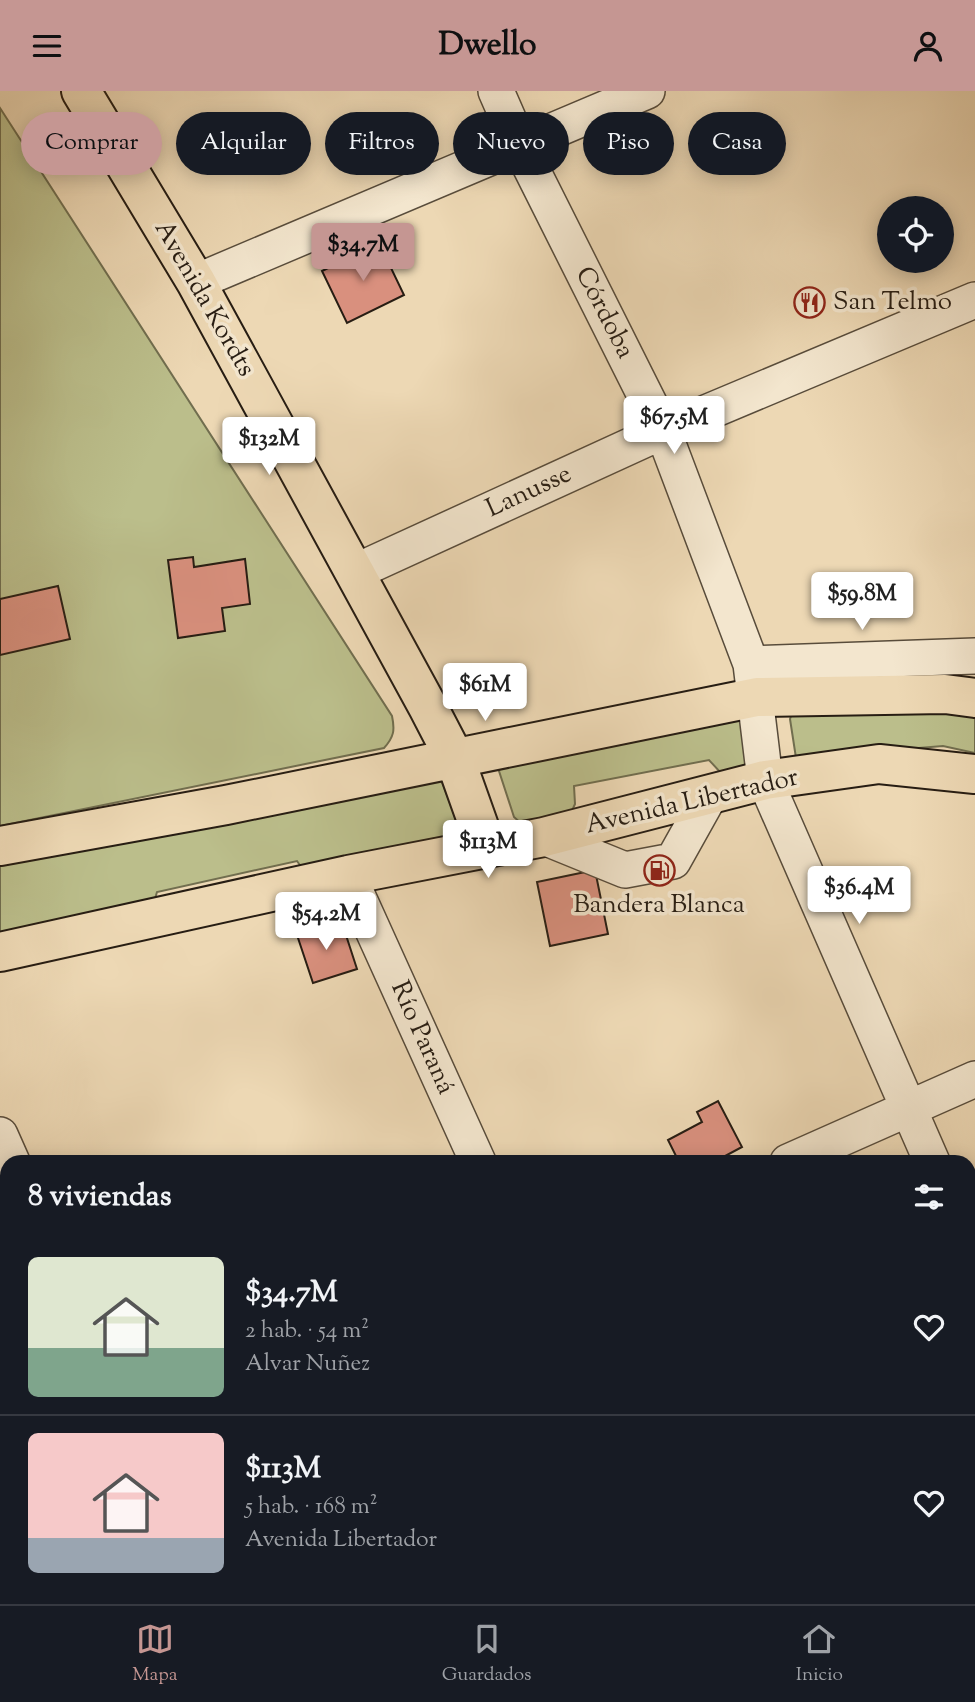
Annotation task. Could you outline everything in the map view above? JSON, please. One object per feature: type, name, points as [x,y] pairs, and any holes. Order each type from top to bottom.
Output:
[{"type":"main road","name":"Avenida Kordts","points":[[81,91],[196,282],[355,572],[455,759],[487,849]]},
{"type":"main road","points":[[0,846],[455,759],[754,680],[975,698]]},
{"type":"main road","name":"Avenida Libertador","points":[[0,952],[348,875],[544,837],[765,780],[879,764],[975,774]]},
{"type":"street","name":"Córdoba","points":[[496,91],[505,112]]},
{"type":"street","points":[[569,125],[647,91]]},
{"type":"street","points":[[196,282],[453,174]]},
{"type":"street","name":"Córdoba","points":[[535,175],[663,431],[754,680],[765,780],[929,1155]]},
{"type":"street","name":"Lanusse","points":[[355,572],[663,431],[975,300]]},
{"type":"street","points":[[754,680],[975,656]]},
{"type":"street","points":[[544,837],[625,870],[673,861],[711,793]]},
{"type":"street","name":"Río Paraná","points":[[348,875],[475,1155]]},
{"type":"street","points":[[804,1155],[975,1079]]},
{"type":"street","points":[[0,1135],[9,1155]]},
{"type":"green space","points":[[0,108],[21,141],[21,175],[43,175],[392,716],[393,733],[384,748],[0,826]]},
{"type":"green space","points":[[794,707],[975,714],[975,753],[943,746],[796,758],[790,719]]},
{"type":"green space","points":[[740,716],[760,763],[720,772],[709,760],[574,786],[575,804],[571,813],[524,826],[514,817],[499,771],[501,766]]},
{"type":"green space","points":[[435,776],[442,782],[460,830],[456,838],[302,868],[297,861],[157,892],[154,902],[0,941],[0,864]]},
{"type":"building","points":[[379,243],[404,295],[347,323],[322,271]]},
{"type":"building","points":[[193,557],[194,567],[245,559],[250,604],[222,608],[225,631],[178,638],[168,560]]},
{"type":"building","points":[[58,586],[70,639],[0,655],[0,599]]},
{"type":"building","points":[[595,870],[608,934],[550,946],[537,882]]},
{"type":"building","points":[[330,923],[344,929],[357,969],[313,983],[296,932]]},
{"type":"building","points":[[718,1101],[742,1147],[727,1155],[676,1155],[668,1140],[702,1122],[697,1112]]},
{"type":"place","name":"San Telmo","points":[[810,302]]},
{"type":"place","name":"Bandera Blanca","points":[[659,870]]}]
